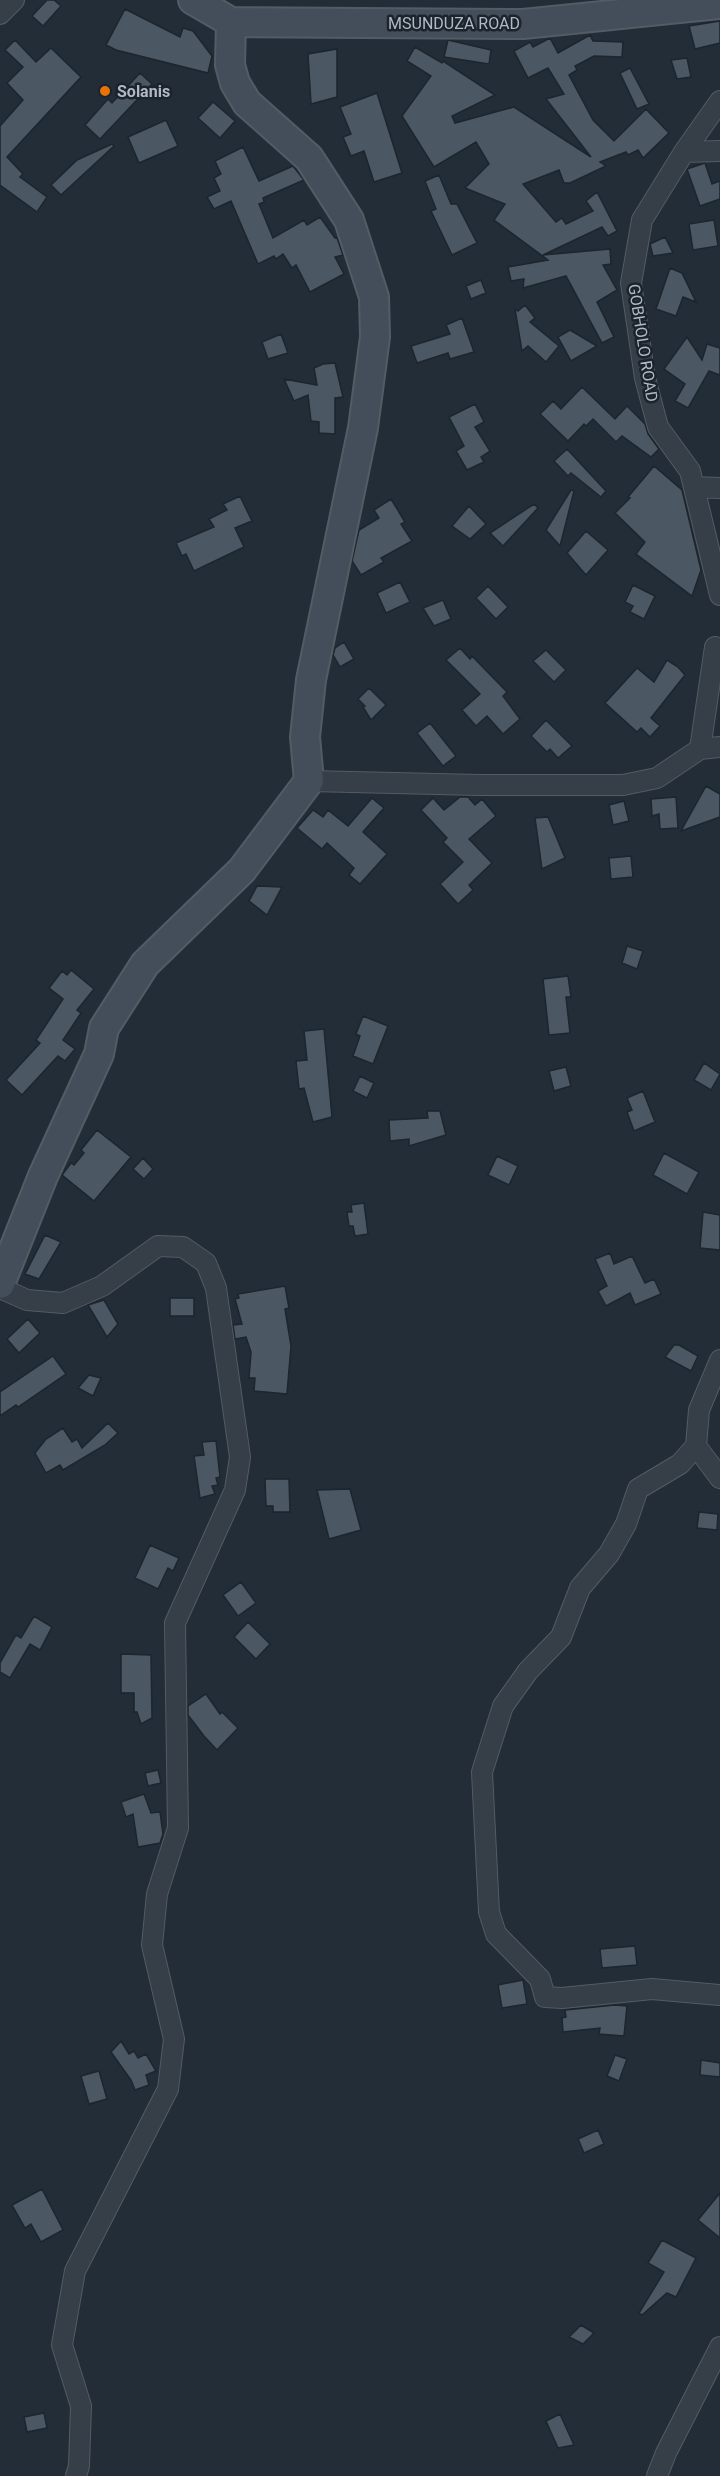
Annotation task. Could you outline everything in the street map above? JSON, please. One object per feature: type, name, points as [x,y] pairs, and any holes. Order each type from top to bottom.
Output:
[{"type":"street","points":[[0,14],[14,0]]},
{"type":"street","name":"MSUNDUZA ROAD","points":[[193,0],[231,22],[523,24],[720,3]]},
{"type":"street","points":[[76,2476],[79,2466],[81,2406],[62,2345],[75,2271],[168,2089],[170,2079],[174,2039],[152,1945],[157,1894],[178,1828],[175,1623],[235,1490],[240,1457],[216,1288],[206,1263],[183,1247],[158,1246],[102,1286],[63,1303],[27,1300],[0,1286],[43,1176],[99,1054],[104,1028],[145,964],[242,870],[309,781],[305,737],[311,680],[363,428],[375,337],[374,297],[349,220],[309,158],[247,103],[235,83],[230,65],[231,22]]},
{"type":"street","name":"GOBHOLO ROAD","points":[[720,101],[684,152],[642,220],[631,282],[645,378],[658,427],[690,471],[720,595]]},
{"type":"street","points":[[684,152],[720,151]]},
{"type":"street","points":[[694,487],[720,488]]},
{"type":"street","points":[[309,781],[479,785],[623,785],[657,778],[710,748],[715,647]]},
{"type":"street","points":[[720,1360],[699,1410],[696,1446],[680,1464],[638,1488],[626,1524],[609,1554],[580,1588],[561,1637],[528,1671],[503,1706],[482,1772],[482,1809],[489,1912],[496,1934],[540,1979],[545,1997],[562,1998],[652,1989],[720,1995]]},
{"type":"street","points":[[696,1446],[720,1478]]},
{"type":"street","points":[[657,2476],[671,2442],[720,2347]]},
{"type":"building","points":[[47,0],[54,0],[61,6],[43,26],[32,16]]},
{"type":"building","points":[[125,9],[180,37],[183,28],[193,31],[212,56],[208,73],[116,50],[106,45]]},
{"type":"building","points":[[720,21],[720,43],[695,49],[689,26]]},
{"type":"building","points":[[590,35],[593,41],[623,42],[622,57],[594,56],[575,66],[577,70],[569,75],[593,120],[614,141],[646,109],[669,133],[643,158],[638,150],[628,155],[626,152],[600,162],[606,166],[570,183],[564,183],[559,170],[523,184],[556,222],[562,218],[566,224],[593,211],[586,201],[597,192],[617,231],[608,236],[602,227],[543,255],[610,249],[611,264],[603,265],[617,290],[597,302],[614,337],[602,343],[566,276],[523,288],[524,279],[511,281],[508,267],[548,260],[494,220],[505,204],[465,188],[489,164],[476,142],[434,167],[402,116],[431,76],[407,61],[415,47],[442,63],[443,61],[495,95],[452,116],[455,123],[514,107],[591,157],[546,99],[564,94],[548,68],[528,78],[514,51],[530,42],[533,47],[550,38],[558,53]]},
{"type":"building","points":[[15,40],[36,62],[51,48],[81,77],[7,157],[23,174],[20,177],[47,197],[37,212],[0,185],[0,126],[23,100],[7,83],[23,67],[5,50]]},
{"type":"building","points":[[448,40],[491,50],[489,64],[444,57]]},
{"type":"building","points":[[337,49],[337,97],[311,104],[308,54]]},
{"type":"building","points":[[687,58],[691,77],[677,79],[671,60]]},
{"type":"building","points":[[630,68],[649,104],[637,109],[620,73]]},
{"type":"building","points":[[140,73],[152,84],[100,139],[85,125],[108,99],[112,103]]},
{"type":"building","points":[[377,93],[402,173],[374,182],[364,151],[351,156],[343,137],[351,134],[340,107]]},
{"type":"building","points":[[213,102],[235,121],[220,138],[198,118]]},
{"type":"building","points":[[166,120],[178,146],[139,163],[128,137]]},
{"type":"building","points":[[112,144],[114,146],[61,195],[51,185],[77,160]]},
{"type":"building","points":[[243,147],[259,181],[293,166],[304,180],[263,198],[264,202],[259,204],[273,238],[304,220],[307,225],[320,217],[337,238],[343,255],[335,257],[344,274],[310,292],[296,265],[292,268],[283,254],[276,259],[274,256],[258,264],[231,201],[214,209],[207,197],[220,191],[214,178],[221,174],[215,161]]},
{"type":"building","points":[[705,163],[712,184],[720,181],[720,199],[700,206],[687,169]]},
{"type":"building","points":[[439,175],[451,204],[457,204],[477,243],[452,255],[431,211],[436,209],[425,181]]},
{"type":"building","points":[[714,220],[718,246],[693,250],[689,224]]},
{"type":"building","points":[[665,237],[673,253],[653,256],[650,244]]},
{"type":"building","points":[[670,268],[682,273],[696,302],[683,297],[676,316],[656,309]]},
{"type":"building","points":[[481,280],[486,293],[471,299],[466,286]]},
{"type":"building","points":[[525,305],[535,318],[530,322],[559,346],[546,362],[528,346],[522,351],[515,309],[518,311]]},
{"type":"building","points":[[462,318],[474,352],[450,359],[448,353],[417,363],[411,346],[450,334],[446,325]]},
{"type":"building","points":[[570,330],[597,346],[571,361],[558,337]]},
{"type":"building","points":[[281,334],[288,353],[268,359],[262,342]]},
{"type":"building","points":[[687,337],[702,360],[707,344],[720,348],[720,375],[709,371],[688,408],[675,401],[685,384],[664,369]]},
{"type":"building","points":[[335,363],[343,397],[335,398],[335,434],[319,433],[319,422],[311,421],[308,395],[294,401],[284,379],[317,385],[314,368],[323,364]]},
{"type":"building","points":[[582,387],[615,419],[627,406],[645,424],[648,434],[659,449],[651,457],[622,436],[616,442],[593,419],[586,426],[584,424],[568,441],[540,414],[553,401],[561,409]]},
{"type":"building","points":[[475,404],[484,422],[475,427],[490,451],[481,457],[484,462],[467,470],[456,451],[464,446],[449,417]]},
{"type":"building","points":[[567,449],[606,491],[601,497],[571,473],[568,476],[554,461]]},
{"type":"building","points":[[654,466],[682,490],[701,570],[692,596],[636,554],[645,542],[615,513],[630,498],[628,497]]},
{"type":"building","points":[[571,490],[574,491],[560,546],[546,530]]},
{"type":"building","points":[[240,496],[252,521],[235,528],[244,547],[194,571],[186,554],[182,556],[176,543],[214,527],[209,519],[227,510],[223,504]]},
{"type":"building","points":[[391,499],[405,522],[401,524],[412,541],[381,558],[384,562],[361,575],[352,561],[359,530],[379,518],[374,510]]},
{"type":"building","points":[[534,504],[538,508],[503,546],[490,533]]},
{"type":"building","points":[[469,506],[486,524],[470,539],[452,526]]},
{"type":"building","points":[[586,531],[608,550],[586,575],[567,553]]},
{"type":"building","points":[[400,582],[410,602],[386,613],[377,593]]},
{"type":"building","points":[[633,585],[655,596],[644,619],[630,612],[633,606],[625,602]]},
{"type":"building","points":[[488,586],[508,607],[496,619],[476,598]]},
{"type":"building","points":[[443,600],[451,619],[434,626],[423,608]]},
{"type":"building","points":[[344,642],[354,659],[340,667],[333,655],[335,648]]},
{"type":"building","points":[[460,648],[470,659],[472,656],[507,692],[503,696],[520,719],[503,734],[487,716],[476,726],[462,710],[480,694],[446,660]]},
{"type":"building","points":[[546,650],[566,670],[554,682],[533,661]]},
{"type":"building","points":[[667,660],[685,675],[651,718],[660,726],[650,737],[641,728],[637,732],[605,703],[637,668],[654,682]]},
{"type":"building","points":[[369,688],[386,705],[371,720],[363,707],[365,706],[358,699]]},
{"type":"building","points":[[546,720],[572,746],[558,758],[550,749],[547,752],[531,736]]},
{"type":"building","points":[[430,723],[456,756],[443,766],[417,733]]},
{"type":"building","points":[[706,786],[720,794],[720,817],[681,831]]},
{"type":"building","points":[[460,797],[468,797],[475,805],[482,799],[496,816],[469,839],[492,863],[469,885],[473,890],[458,904],[440,884],[463,862],[443,842],[447,838],[421,810],[433,798],[444,810]]},
{"type":"building","points":[[676,797],[678,828],[660,829],[659,814],[652,816],[651,799]]},
{"type":"building","points":[[372,798],[384,808],[363,832],[387,854],[360,884],[349,875],[354,868],[327,843],[322,849],[297,828],[313,810],[323,817],[328,810],[348,826]]},
{"type":"building","points":[[624,801],[629,821],[613,825],[609,805]]},
{"type":"building","points":[[548,817],[565,858],[542,869],[535,818]]},
{"type":"building","points":[[631,856],[633,877],[611,879],[609,858]]},
{"type":"building","points":[[257,886],[282,887],[267,915],[249,901]]},
{"type":"building","points":[[627,946],[643,951],[637,969],[622,963]]},
{"type":"building","points":[[71,970],[94,989],[77,1010],[81,1013],[63,1040],[75,1049],[65,1061],[58,1056],[22,1095],[6,1080],[40,1043],[36,1040],[63,999],[49,988],[62,971],[67,975]]},
{"type":"building","points":[[568,976],[571,997],[566,997],[570,1033],[549,1035],[543,979]]},
{"type":"building","points":[[363,1016],[388,1026],[373,1064],[353,1056],[360,1036],[356,1034]]},
{"type":"building","points":[[324,1029],[332,1117],[313,1122],[304,1088],[299,1089],[296,1061],[307,1060],[304,1031]]},
{"type":"building","points":[[704,1063],[720,1074],[711,1090],[694,1080]]},
{"type":"building","points":[[566,1067],[571,1086],[554,1091],[549,1071]]},
{"type":"building","points":[[360,1076],[374,1083],[367,1098],[353,1091]]},
{"type":"building","points":[[643,1091],[655,1122],[634,1131],[627,1112],[632,1110],[627,1098]]},
{"type":"building","points":[[427,1111],[440,1111],[446,1135],[409,1146],[409,1139],[390,1141],[389,1120],[428,1118]]},
{"type":"building","points":[[97,1130],[131,1157],[94,1201],[62,1175],[71,1163],[74,1165],[84,1153],[81,1150]]},
{"type":"building","points":[[664,1153],[699,1172],[687,1194],[653,1175]]},
{"type":"building","points":[[497,1156],[518,1166],[509,1185],[488,1175]]},
{"type":"building","points":[[143,1158],[153,1169],[144,1179],[133,1169]]},
{"type":"building","points":[[364,1203],[368,1234],[355,1236],[353,1226],[349,1226],[347,1212],[352,1212],[351,1205]]},
{"type":"building","points":[[703,1212],[720,1215],[720,1250],[700,1248]]},
{"type":"building","points":[[45,1235],[61,1242],[39,1279],[25,1274]]},
{"type":"building","points":[[610,1253],[614,1264],[632,1256],[645,1283],[654,1279],[661,1294],[635,1305],[630,1293],[606,1306],[598,1291],[607,1286],[595,1259]]},
{"type":"building","points":[[285,1286],[289,1308],[285,1309],[291,1346],[287,1394],[254,1391],[255,1378],[249,1378],[251,1352],[246,1337],[235,1339],[233,1325],[242,1324],[235,1299],[239,1298],[238,1294]]},
{"type":"building","points":[[170,1298],[194,1298],[194,1316],[170,1316]]},
{"type":"building","points":[[104,1300],[118,1324],[107,1337],[88,1305]]},
{"type":"building","points":[[28,1319],[40,1333],[19,1353],[7,1339]]},
{"type":"building","points":[[674,1345],[679,1345],[698,1356],[691,1371],[665,1357]]},
{"type":"building","points":[[53,1356],[66,1374],[18,1407],[16,1405],[0,1416],[0,1392]]},
{"type":"building","points":[[89,1375],[101,1378],[93,1396],[78,1388]]},
{"type":"building","points":[[108,1423],[118,1433],[105,1445],[63,1470],[60,1465],[46,1473],[35,1453],[46,1439],[63,1428],[72,1442],[77,1439],[82,1448]]},
{"type":"building","points":[[216,1441],[220,1477],[216,1478],[218,1485],[212,1486],[215,1494],[200,1498],[194,1456],[204,1455],[202,1442]]},
{"type":"building","points":[[265,1479],[289,1479],[290,1512],[273,1512],[273,1506],[266,1506]]},
{"type":"building","points":[[350,1489],[361,1530],[329,1539],[317,1490]]},
{"type":"building","points":[[699,1512],[718,1514],[717,1530],[697,1528]]},
{"type":"building","points":[[150,1545],[179,1558],[173,1571],[168,1568],[158,1589],[135,1578]]},
{"type":"building","points":[[241,1582],[256,1603],[238,1616],[223,1595]]},
{"type":"building","points":[[34,1616],[52,1627],[40,1650],[30,1644],[10,1678],[0,1672],[0,1663],[16,1635],[21,1638]]},
{"type":"building","points":[[248,1622],[270,1644],[256,1659],[234,1637]]},
{"type":"building","points":[[121,1654],[151,1655],[152,1718],[141,1724],[137,1712],[134,1712],[134,1693],[121,1693]]},
{"type":"building","points":[[206,1694],[220,1714],[222,1712],[238,1728],[217,1750],[188,1715],[188,1706]]},
{"type":"building","points":[[158,1770],[161,1783],[148,1786],[145,1773]]},
{"type":"building","points":[[144,1794],[151,1813],[160,1812],[163,1834],[160,1843],[138,1847],[133,1814],[126,1817],[121,1802]]},
{"type":"building","points":[[635,1946],[637,1965],[602,1968],[600,1949]]},
{"type":"building","points":[[523,1980],[527,2004],[502,2008],[498,1985]]},
{"type":"building","points":[[627,2006],[624,2036],[599,2034],[600,2028],[563,2032],[562,2018],[566,2017],[565,2010]]},
{"type":"building","points":[[121,2041],[129,2054],[134,2051],[138,2058],[146,2054],[156,2071],[146,2075],[149,2085],[135,2090],[131,2080],[111,2052]]},
{"type":"building","points":[[615,2055],[627,2059],[619,2081],[607,2076]]},
{"type":"building","points":[[701,2060],[720,2063],[720,2077],[700,2075]]},
{"type":"building","points":[[99,2071],[107,2099],[89,2104],[81,2076]]},
{"type":"building","points":[[598,2130],[604,2144],[584,2153],[578,2139]]},
{"type":"building","points":[[42,2189],[63,2230],[41,2242],[31,2224],[25,2228],[12,2205]]},
{"type":"building","points":[[720,2193],[720,2238],[698,2220]]},
{"type":"building","points":[[662,2240],[696,2258],[676,2297],[667,2293],[642,2315],[639,2313],[664,2272],[648,2263]]},
{"type":"building","points":[[581,2325],[594,2333],[583,2344],[569,2337]]},
{"type":"building","points":[[44,2413],[47,2428],[27,2432],[24,2417]]},
{"type":"building","points":[[560,2414],[574,2445],[558,2448],[546,2421]]},
{"type":"place","name":"Solanis","points":[[105,91]]}]
